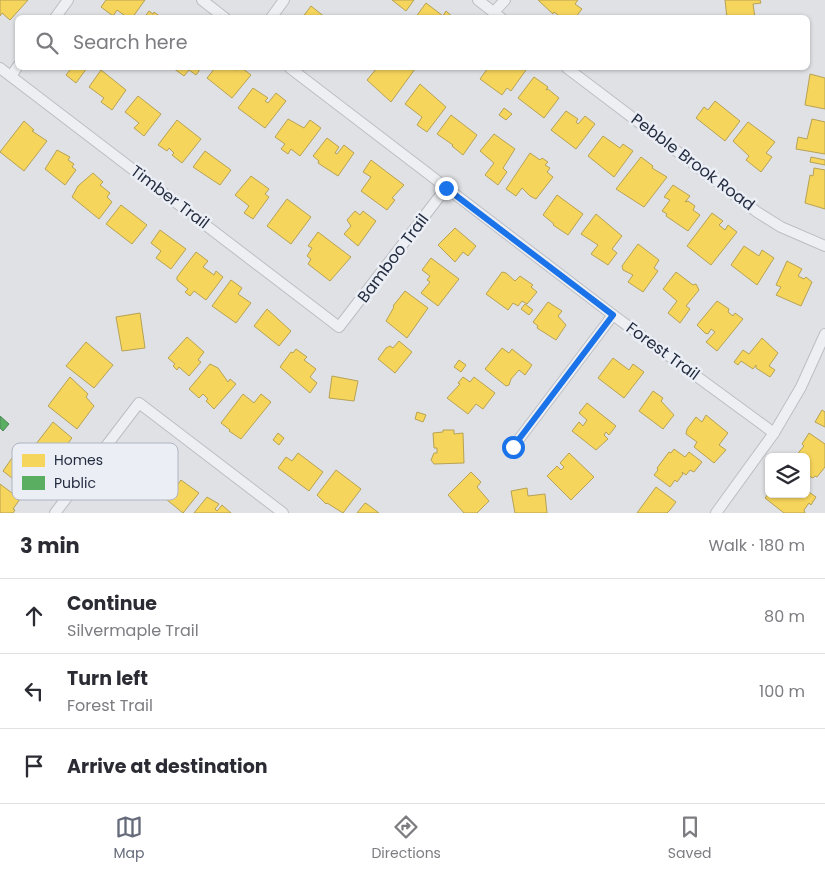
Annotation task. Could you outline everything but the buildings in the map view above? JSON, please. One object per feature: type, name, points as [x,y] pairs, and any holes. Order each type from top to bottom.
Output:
[{"type":"street","points":[[57,15],[68,0]]},
{"type":"street","points":[[202,0],[221,15]]},
{"type":"street","points":[[273,15],[284,0]]},
{"type":"street","points":[[478,0],[498,15],[505,0]]},
{"type":"street","name":"Timber Trail","points":[[0,68],[339,327]]},
{"type":"street","points":[[10,76],[15,70]]},
{"type":"street","name":"Forest Trail","points":[[293,70],[613,315],[774,433]]},
{"type":"street","name":"Pebble Brook Road","points":[[570,70],[758,212],[780,227],[825,246]]},
{"type":"street","name":"Bamboo Trail","points":[[339,327],[446,188]]},
{"type":"street","points":[[513,447],[613,315]]},
{"type":"street","points":[[716,513],[774,433],[800,387],[825,334]]},
{"type":"street","points":[[108,443],[139,403],[283,513]]},
{"type":"street","points":[[55,513],[65,500]]},
{"type":"route","points":[[446,188],[613,315],[513,447]]}]
